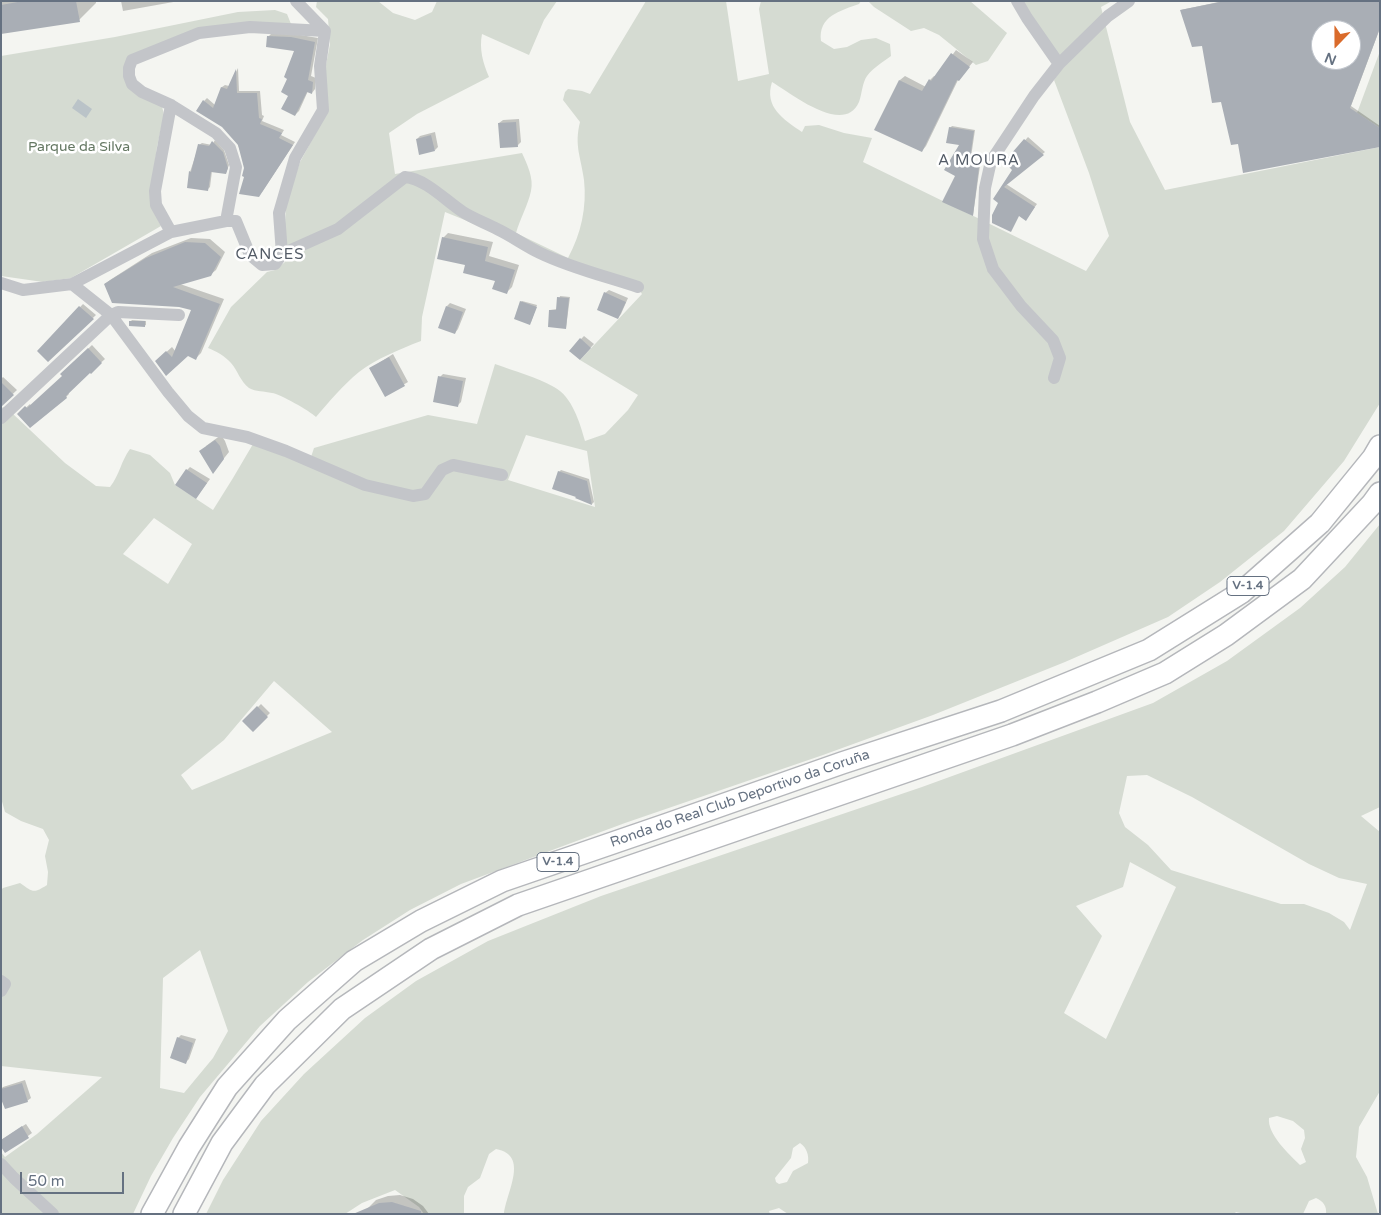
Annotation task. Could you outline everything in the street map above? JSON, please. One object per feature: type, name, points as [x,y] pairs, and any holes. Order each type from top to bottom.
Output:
[{"type":"highway","name":"Ronda do Real Club Deportivo da Coruña","points":[[152,1214],[189,1146],[227,1086],[287,1020],[354,961],[421,921],[502,881],[842,762],[1001,711],[1149,650],[1242,592],[1320,523],[1373,458],[1380,446]]},
{"type":"highway","name":"Ronda do Real Club Deportivo da Coruña","points":[[184,1214],[222,1143],[265,1085],[342,1008],[430,948],[518,905],[1012,735],[1166,673],[1226,635],[1302,579],[1380,493]]},
{"type":"street","points":[[296,1],[325,31]]},
{"type":"street","points":[[1018,1],[1027,18],[1059,64]]},
{"type":"street","points":[[1054,378],[1060,358],[1053,340],[1021,306],[993,268],[983,239],[982,216],[985,188],[991,160],[1034,96],[1059,64],[1108,16],[1129,1]]},
{"type":"street","points":[[226,221],[236,167],[230,148],[216,133],[170,105],[142,92],[132,84],[128,76],[132,60],[199,32],[250,26],[325,31]]},
{"type":"street","points":[[282,254],[279,213],[294,158],[323,110],[320,66],[325,31]]},
{"type":"street","points":[[170,105],[155,191],[156,205],[171,232]]},
{"type":"street","points":[[1,284],[23,290],[72,284],[171,232],[236,220],[250,255],[262,265],[275,264],[282,254],[338,229],[406,177],[414,178],[466,214],[498,229],[520,244],[566,264],[638,286]]},
{"type":"street","points":[[72,284],[111,315],[168,392],[188,416],[203,428],[247,437],[286,451],[365,485],[400,494],[413,496],[425,494],[442,470],[453,465],[502,475]]},
{"type":"street","points":[[1,418],[111,315],[118,312],[180,315]]},
{"type":"street","points":[[1,981],[5,984],[1,991]]},
{"type":"street","points":[[1,1164],[53,1214]]},
{"type":"green space","points":[[317,1],[378,1],[393,13],[415,20],[432,12],[437,1],[557,1],[544,20],[529,55],[482,34],[482,56],[489,77],[417,114],[389,133],[395,174],[522,153],[530,171],[532,186],[516,233],[568,258],[582,220],[585,190],[578,145],[580,122],[563,100],[565,92],[568,89],[590,94],[646,1],[726,1],[738,81],[769,74],[759,9],[761,1],[861,1],[859,4],[838,12],[827,20],[821,33],[821,41],[834,49],[847,47],[861,40],[876,38],[890,44],[891,56],[867,76],[859,102],[852,111],[842,115],[830,114],[804,103],[772,82],[771,99],[777,112],[802,132],[805,126],[819,125],[844,133],[872,138],[863,162],[1086,271],[1109,236],[1089,173],[1054,80],[1062,68],[1011,1],[1112,1],[1101,7],[1130,122],[1165,190],[1380,147],[1380,403],[1344,461],[1284,531],[1220,582],[1168,617],[1065,662],[933,715],[625,823],[461,884],[410,910],[363,940],[308,982],[260,1026],[200,1097],[151,1176],[133,1214],[1,1214],[1,1152],[5,1157],[37,1134],[102,1077],[1,1066],[1,890],[20,883],[33,891],[47,885],[48,872],[45,856],[49,840],[43,829],[21,821],[5,812],[1,798],[1,409],[3,407],[12,413],[65,463],[96,486],[110,487],[130,449],[150,455],[170,473],[175,485],[213,510],[253,444],[311,457],[314,448],[428,415],[477,424],[495,364],[540,380],[560,391],[574,411],[585,441],[605,434],[628,410],[638,395],[580,360],[642,294],[640,291],[445,212],[422,317],[421,341],[381,359],[359,372],[316,417],[281,396],[249,388],[229,360],[208,348],[231,307],[267,272],[275,270],[285,262],[286,203],[300,162],[325,116],[325,70],[330,44],[328,19],[316,7]],"holes":[[[526,435],[587,451],[595,507],[508,480]],[[154,518],[192,544],[168,584],[123,554]],[[274,681],[332,732],[192,790],[181,775],[224,740]],[[200,950],[228,1031],[213,1058],[184,1093],[160,1088],[163,978]]]},
{"type":"green space","points":[[868,1],[970,1],[1007,33],[988,61],[976,65],[939,35],[924,28],[911,31]]},
{"type":"green space","name":"Parque da Silva","points":[[275,10],[287,14],[291,24],[209,27],[124,68],[162,106],[164,115],[157,147],[150,204],[161,226],[71,278],[43,282],[1,276],[1,56],[115,37],[238,12]]},
{"type":"green space","points":[[1380,51],[1380,128],[1357,113]]},
{"type":"green space","points":[[1380,524],[1380,807],[1361,816],[1380,832],[1380,1091],[1359,1127],[1356,1157],[1367,1177],[1378,1214],[1326,1214],[1324,1204],[1316,1198],[1309,1201],[1303,1214],[1245,1214],[1236,1212],[1234,1214],[788,1214],[779,1208],[769,1211],[770,1214],[504,1214],[514,1176],[514,1167],[512,1159],[506,1153],[496,1149],[489,1154],[480,1178],[468,1187],[464,1196],[464,1214],[424,1214],[419,1207],[395,1190],[362,1203],[345,1214],[206,1214],[223,1180],[261,1121],[304,1074],[365,1018],[416,981],[488,941],[601,896],[922,787],[1153,703],[1227,661],[1300,608],[1345,567]],"holes":[[[1147,775],[1192,797],[1309,864],[1339,878],[1367,884],[1350,930],[1344,922],[1329,913],[1304,904],[1281,904],[1171,870],[1148,845],[1125,827],[1119,813],[1127,776]],[[1130,862],[1176,887],[1106,1039],[1064,1013],[1102,936],[1076,906],[1123,887]],[[1277,1116],[1293,1121],[1304,1130],[1305,1138],[1301,1149],[1306,1162],[1300,1165],[1290,1155],[1271,1131],[1269,1118]],[[800,1143],[807,1152],[808,1163],[793,1171],[787,1182],[779,1184],[775,1178],[791,1158],[793,1148]]]},
{"type":"shaded area","points":[[78,99],[92,109],[86,118],[72,108]]},
{"type":"building","points":[[23,1],[76,1],[80,22],[1,34],[1,5]]},
{"type":"building","points":[[1225,1],[1380,1],[1380,28],[1350,108],[1380,128],[1380,147],[1243,173],[1238,144],[1231,145],[1221,102],[1212,103],[1202,46],[1192,47],[1180,10]]},
{"type":"building","points":[[267,36],[291,37],[315,42],[308,80],[313,82],[312,94],[307,92],[295,116],[281,109],[288,96],[281,92],[287,79],[284,77],[294,51],[266,47]]},
{"type":"building","points":[[951,53],[970,67],[959,81],[957,80],[922,152],[874,130],[899,80],[922,91],[929,79],[931,81]]},
{"type":"building","points":[[236,69],[237,93],[257,93],[259,118],[262,119],[260,124],[282,133],[279,138],[293,145],[259,197],[239,194],[244,177],[242,176],[244,168],[238,145],[222,127],[196,111],[203,100],[213,108],[221,87],[227,89]]},
{"type":"building","points":[[516,122],[518,147],[500,148],[498,123]]},
{"type":"building","points":[[949,127],[974,131],[969,165],[979,167],[973,216],[942,202],[955,176],[944,170],[959,145],[946,143]]},
{"type":"building","points":[[431,135],[435,151],[419,155],[416,139]]},
{"type":"building","points":[[1024,139],[1044,155],[1004,187],[1035,207],[1026,221],[1019,216],[1011,232],[992,223],[992,215],[998,203],[993,199],[1012,170],[1004,162]]},
{"type":"building","points":[[212,141],[223,152],[228,168],[226,174],[211,172],[208,191],[187,188],[189,171],[191,172],[198,144],[209,146]]},
{"type":"building","points":[[442,237],[488,247],[485,261],[515,270],[507,294],[492,289],[495,281],[463,273],[465,265],[437,259]]},
{"type":"building","points":[[185,242],[205,243],[221,257],[211,276],[173,287],[220,304],[196,360],[188,356],[166,376],[155,361],[166,351],[172,357],[191,310],[179,307],[112,303],[104,284],[146,258]]},
{"type":"building","points":[[604,292],[626,302],[618,319],[597,310]]},
{"type":"building","points":[[557,297],[569,298],[566,329],[548,327],[549,310],[556,310]]},
{"type":"building","points":[[520,301],[537,307],[530,325],[514,319]]},
{"type":"building","points":[[79,306],[94,319],[48,362],[37,351]]},
{"type":"building","points":[[446,306],[463,312],[455,334],[438,328]]},
{"type":"building","points":[[129,321],[145,321],[145,327],[129,326]]},
{"type":"building","points":[[580,338],[591,348],[580,360],[569,351]]},
{"type":"building","points":[[88,348],[102,363],[66,396],[67,398],[30,428],[17,414],[25,406],[27,408],[62,376],[60,374]]},
{"type":"building","points":[[389,357],[405,386],[385,397],[369,368]]},
{"type":"building","points":[[438,376],[463,381],[458,407],[433,402]]},
{"type":"building","points":[[1,382],[14,395],[1,407]]},
{"type":"building","points":[[215,440],[220,446],[224,459],[213,474],[199,451]]},
{"type":"building","points":[[186,469],[207,483],[196,499],[175,485]]},
{"type":"building","points":[[558,471],[587,481],[592,505],[552,489]]},
{"type":"building","points":[[257,706],[268,717],[253,732],[242,721]]},
{"type":"building","points":[[177,1037],[193,1043],[186,1064],[170,1058]]},
{"type":"building","points":[[22,1083],[28,1102],[5,1109],[1,1099],[1,1089]]},
{"type":"building","points":[[22,1126],[29,1138],[5,1153],[1,1147],[1,1140]]},
{"type":"building","points":[[392,1202],[421,1211],[421,1214],[353,1214],[379,1203]]},
{"type":"district","name":"A MOURA","points":[[979,161]]},
{"type":"district","name":"CANCES","points":[[270,255]]}]
